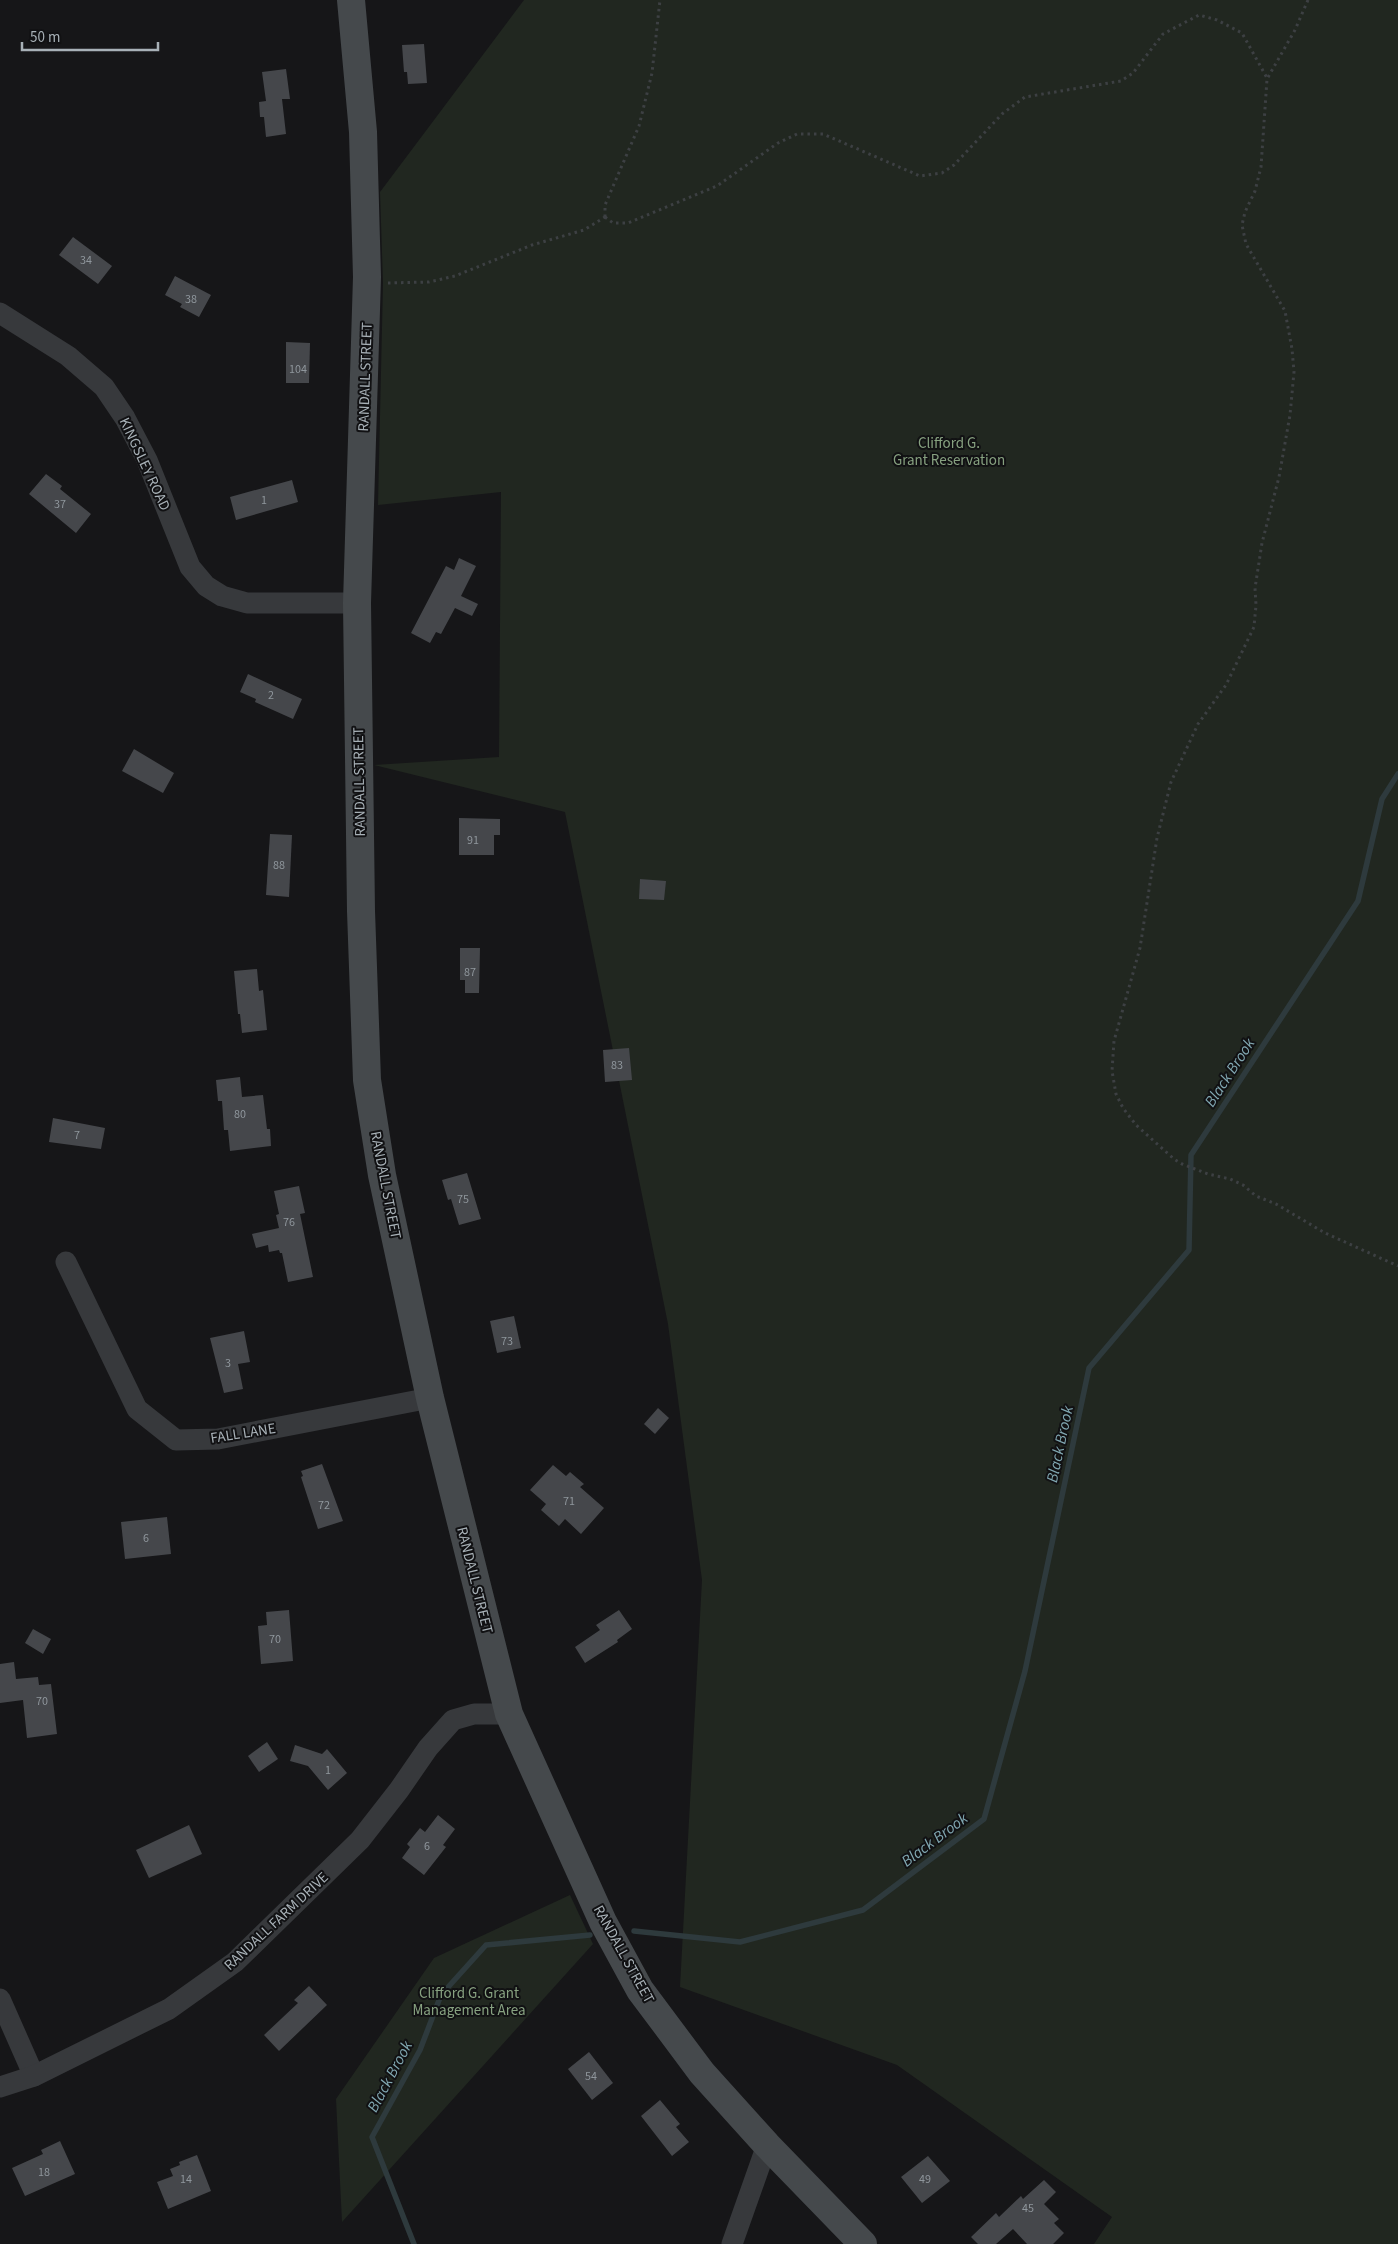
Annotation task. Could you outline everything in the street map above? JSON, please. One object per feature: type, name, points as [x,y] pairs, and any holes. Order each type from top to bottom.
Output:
[{"type":"street","name":"RANDALL STREET","points":[[350,0],[363,132],[367,284],[357,603],[361,911],[366,1080],[382,1175],[430,1398],[509,1714],[603,1922],[640,1990],[702,2073],[767,2145],[863,2244]]},
{"type":"street","name":"KINGSLEY ROAD","points":[[0,313],[83,367],[110,395],[125,418],[147,460],[185,554],[198,578],[222,596],[247,603],[357,603]]},
{"type":"street","name":"FALL LANE","points":[[66,1262],[137,1409],[176,1440],[218,1439],[430,1398]]},
{"type":"street","name":"RANDALL FARM DRIVE","points":[[0,2087],[34,2076],[169,2009],[235,1962],[360,1840],[399,1790],[428,1748],[453,1720],[474,1714],[509,1714]]},
{"type":"street","points":[[0,1999],[34,2076]]},
{"type":"street","points":[[732,2244],[767,2145]]},
{"type":"path","points":[[605,217],[605,205],[639,126],[652,72],[660,0]]},
{"type":"path","points":[[1308,0],[1295,30],[1267,79],[1263,152],[1255,191],[1245,212],[1242,231],[1251,254],[1281,303],[1287,320],[1294,372],[1290,415],[1279,477],[1262,543],[1254,588],[1256,605],[1254,627],[1226,685],[1203,715],[1184,750],[1171,782],[1157,838],[1140,948],[1130,988],[1116,1031],[1112,1061],[1114,1087],[1122,1108],[1136,1125],[1168,1154],[1182,1164],[1243,1185],[1256,1196],[1276,1204],[1325,1233],[1398,1266]]},
{"type":"path","points":[[605,217],[613,222],[628,223],[717,186],[778,143],[797,134],[823,134],[920,176],[942,173],[954,165],[1002,114],[1025,96],[1121,81],[1133,73],[1164,34],[1199,15],[1217,20],[1242,33],[1267,79]]},
{"type":"path","points":[[367,284],[429,282],[455,276],[532,246],[584,230],[605,217]]},
{"type":"green space","name":"Clifford G. Grant Reservation","points":[[524,0],[1398,0],[1398,2244],[1094,2244],[1112,2217],[897,2065],[680,1987],[702,1580],[668,1324],[565,812],[374,765],[499,757],[501,492],[378,505],[383,283],[380,192]]},
{"type":"green space","name":"Clifford G. Grant Management Area","points":[[570,1895],[593,1944],[342,2222],[336,2099],[434,1958]]},
{"type":"building","points":[[424,44],[427,83],[408,84],[407,72],[404,72],[402,45]]},
{"type":"building","points":[[286,69],[290,99],[282,99],[286,134],[266,137],[264,117],[260,117],[259,102],[266,101],[262,72]]},
{"type":"building","points":[[73,237],[112,266],[98,284],[59,255]]},
{"type":"building","points":[[175,276],[211,295],[199,317],[180,307],[182,304],[165,295]]},
{"type":"building","points":[[286,342],[310,343],[309,383],[286,383]]},
{"type":"building","points":[[46,474],[62,486],[60,489],[91,514],[76,533],[29,494]]},
{"type":"building","points":[[292,480],[298,502],[236,520],[230,497]]},
{"type":"building","points":[[459,558],[476,566],[461,596],[478,604],[472,616],[455,608],[441,634],[436,632],[430,643],[411,633],[446,566],[454,570]]},
{"type":"building","points":[[248,674],[302,699],[293,719],[255,702],[256,699],[240,692]]},
{"type":"building","points":[[134,749],[174,773],[163,793],[122,771]]},
{"type":"building","points":[[459,818],[500,819],[500,835],[494,835],[494,855],[459,855]]},
{"type":"building","points":[[270,834],[292,835],[289,897],[266,895]]},
{"type":"building","points":[[640,879],[666,881],[664,900],[639,899]]},
{"type":"building","points":[[460,948],[480,948],[479,993],[465,993],[465,980],[460,980]]},
{"type":"building","points":[[257,969],[259,991],[263,990],[267,1030],[242,1033],[240,1014],[238,1014],[234,971]]},
{"type":"building","points":[[629,1048],[632,1080],[605,1082],[603,1050]]},
{"type":"building","points":[[240,1077],[242,1097],[263,1095],[267,1129],[270,1129],[271,1146],[230,1151],[228,1130],[224,1130],[222,1101],[218,1101],[216,1080]]},
{"type":"building","points":[[53,1118],[105,1128],[101,1149],[49,1142]]},
{"type":"building","points":[[467,1173],[481,1219],[459,1225],[451,1199],[448,1200],[442,1180]]},
{"type":"building","points":[[299,1186],[305,1213],[300,1214],[313,1277],[288,1282],[282,1253],[279,1250],[269,1252],[268,1245],[256,1248],[252,1234],[279,1228],[276,1215],[279,1214],[274,1191]]},
{"type":"building","points":[[514,1316],[521,1348],[497,1353],[490,1321]]},
{"type":"building","points":[[244,1331],[250,1362],[238,1364],[243,1389],[224,1393],[210,1338]]},
{"type":"building","points":[[658,1408],[669,1418],[655,1434],[644,1424]]},
{"type":"building","points":[[322,1464],[343,1521],[318,1529],[301,1477],[303,1476],[301,1471]]},
{"type":"building","points":[[553,1465],[566,1476],[570,1472],[584,1484],[580,1487],[604,1508],[581,1534],[565,1519],[559,1526],[541,1510],[546,1504],[530,1490]]},
{"type":"building","points":[[167,1517],[171,1554],[125,1559],[121,1522]]},
{"type":"building","points":[[289,1610],[293,1661],[261,1664],[258,1626],[267,1625],[266,1612]]},
{"type":"building","points":[[619,1610],[632,1629],[617,1640],[618,1642],[585,1663],[575,1647],[600,1630],[596,1625]]},
{"type":"building","points":[[33,1629],[51,1639],[43,1654],[25,1643]]},
{"type":"building","points":[[14,1662],[16,1679],[38,1677],[39,1685],[51,1684],[57,1734],[27,1738],[23,1700],[0,1703],[0,1664]]},
{"type":"building","points":[[267,1742],[278,1759],[259,1772],[248,1756]]},
{"type":"building","points":[[295,1745],[322,1754],[327,1749],[347,1773],[328,1790],[308,1766],[290,1761]]},
{"type":"building","points":[[438,1815],[455,1829],[443,1845],[446,1847],[424,1875],[402,1858],[410,1847],[407,1844],[420,1828],[425,1832]]},
{"type":"building","points":[[189,1825],[202,1854],[149,1878],[136,1850]]},
{"type":"building","points":[[309,1986],[327,2005],[279,2051],[264,2035],[298,2003],[294,2000]]},
{"type":"building","points":[[589,2052],[613,2083],[592,2100],[568,2069]]},
{"type":"building","points":[[660,2100],[680,2124],[676,2127],[689,2142],[672,2156],[641,2116]]},
{"type":"building","points":[[60,2141],[75,2174],[25,2196],[12,2168],[43,2154],[41,2150]]},
{"type":"building","points":[[197,2155],[211,2191],[168,2209],[157,2182],[173,2176],[170,2169],[180,2165],[179,2162]]},
{"type":"building","points":[[928,2156],[950,2181],[922,2203],[901,2177]]},
{"type":"building","points":[[1044,2180],[1056,2192],[1044,2204],[1059,2219],[1054,2223],[1064,2233],[1053,2244],[1027,2244],[1013,2229],[996,2244],[978,2244],[971,2237],[996,2213],[999,2217],[1021,2196],[1023,2199]]},
{"type":"waterway","name":"Black Brook","points":[[634,1931],[740,1942],[863,1910],[984,1819],[1025,1671],[1089,1368],[1189,1250],[1191,1155],[1358,901],[1382,799],[1398,774]]},
{"type":"waterway","name":"Black Brook","points":[[414,2244],[372,2137],[420,2050],[441,1995],[486,1945],[590,1935]]}]
